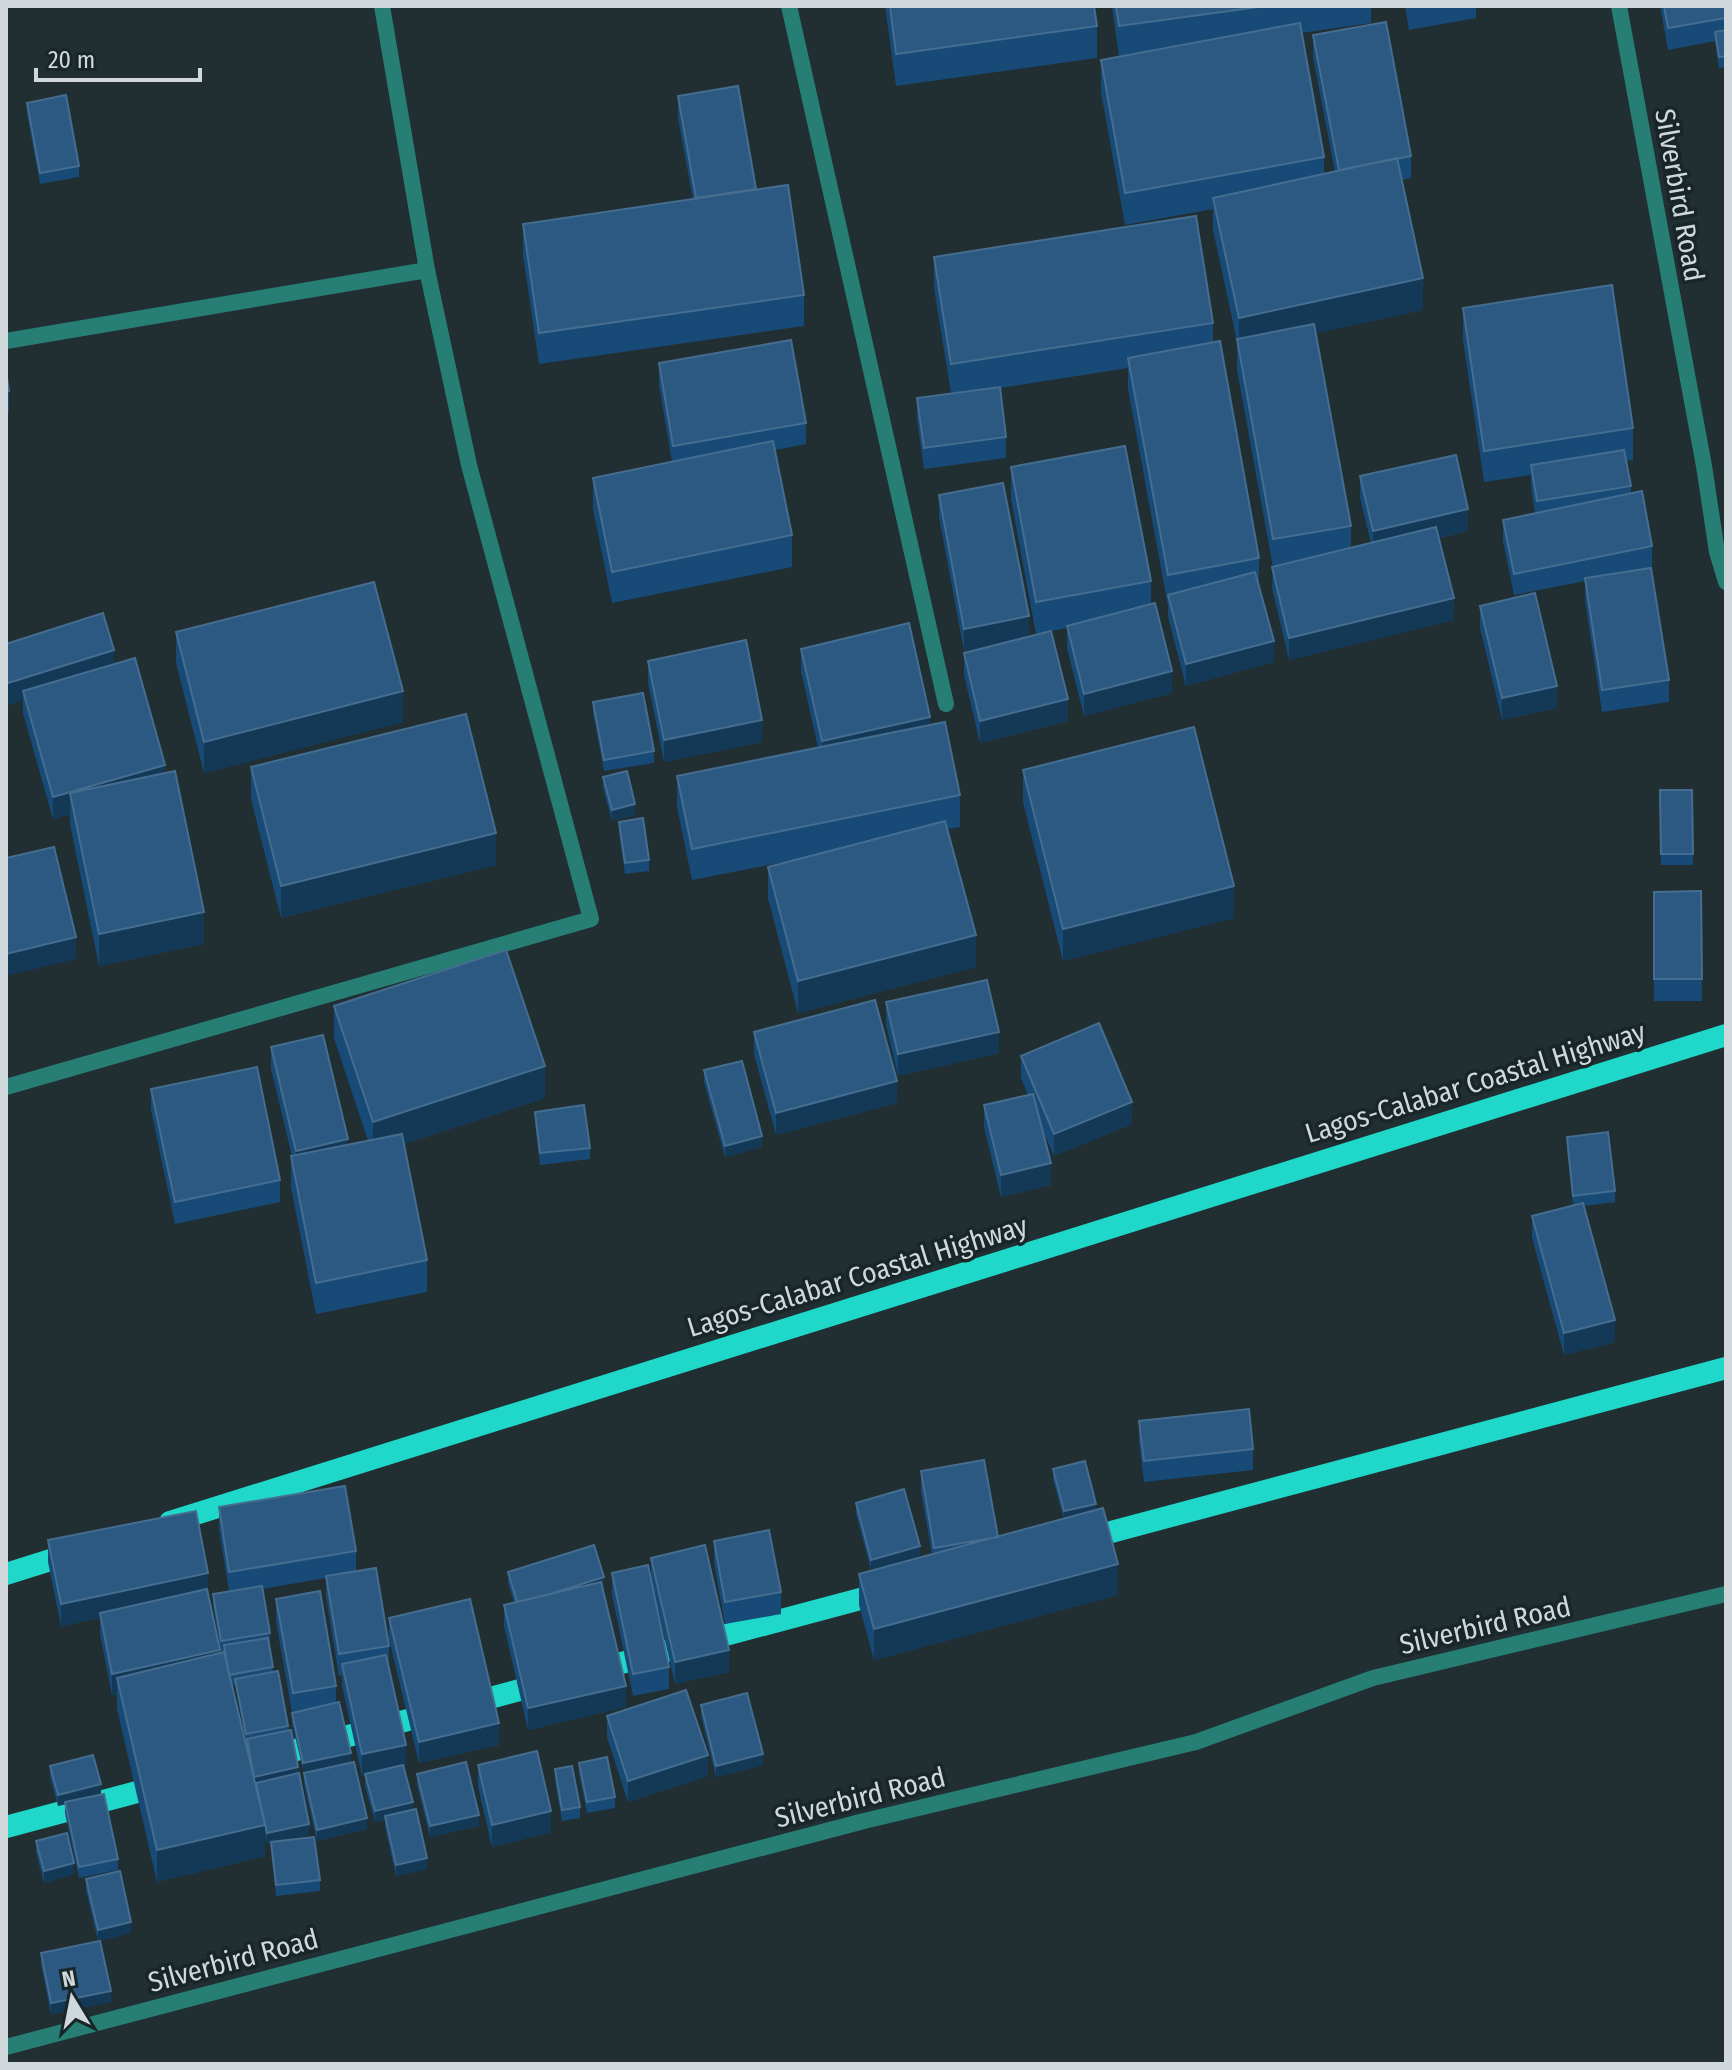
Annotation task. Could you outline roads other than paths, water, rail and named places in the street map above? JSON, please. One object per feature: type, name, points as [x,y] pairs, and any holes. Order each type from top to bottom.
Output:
[{"type":"highway","name":"Lagos-Calabar Coastal Highway","points":[[143,1531],[1726,1035]]},
{"type":"highway","points":[[1066,1544],[1726,1368]]},
{"type":"highway","points":[[6,1574],[97,1545]]},
{"type":"highway","points":[[252,1761],[912,1585]]},
{"type":"highway","points":[[6,1827],[190,1778]]},
{"type":"street","points":[[6,1087],[591,919],[469,465],[427,270],[382,6]]},
{"type":"street","points":[[789,6],[946,704]]},
{"type":"street","name":"Silverbird Road","points":[[1619,6],[1717,552],[1726,582]]},
{"type":"street","points":[[6,341],[427,270]]},
{"type":"street","name":"Silverbird Road","points":[[6,2047],[864,1821],[1196,1742],[1373,1678],[1726,1594]]}]
